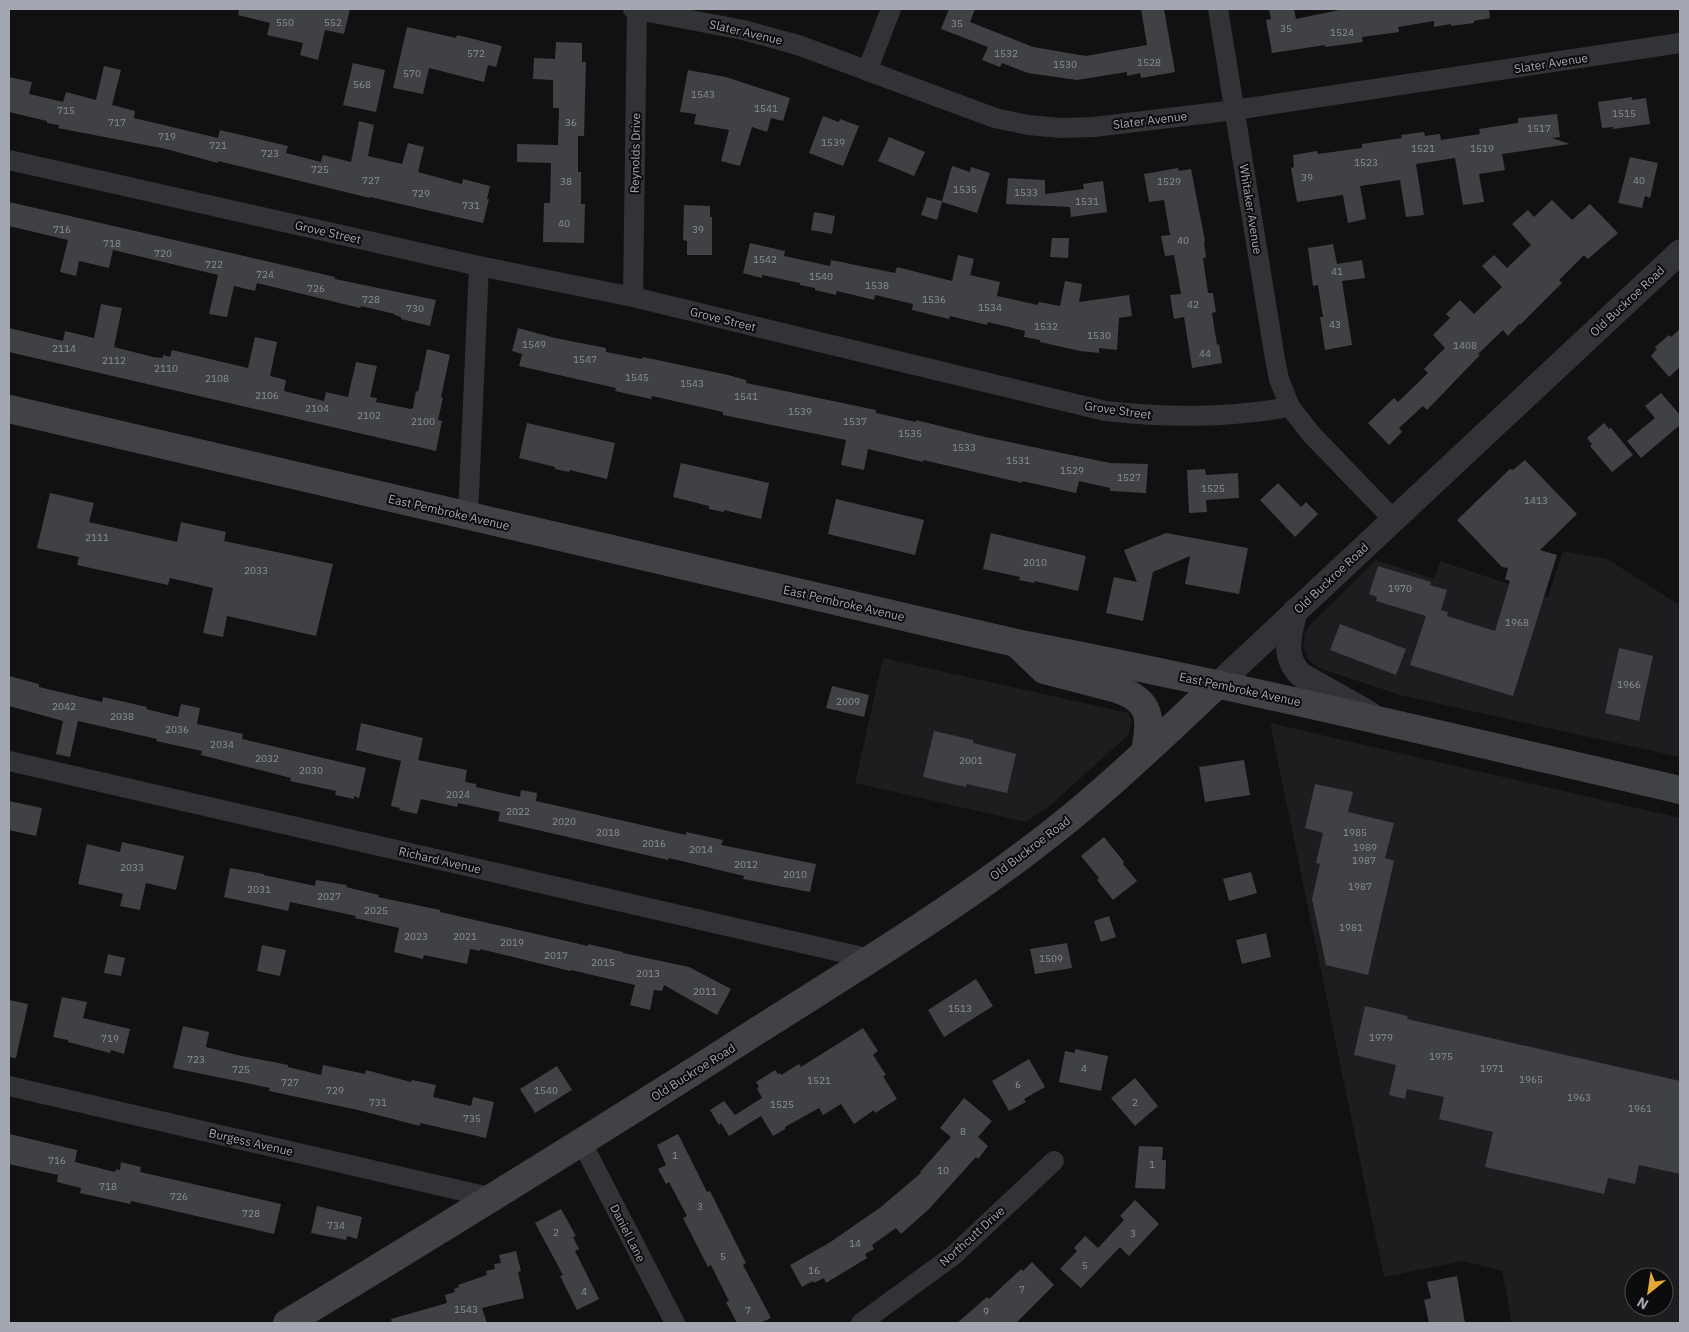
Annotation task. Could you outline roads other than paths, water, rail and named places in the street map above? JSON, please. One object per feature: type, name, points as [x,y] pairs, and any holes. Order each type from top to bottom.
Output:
[{"type":"main road","name":"East Pembroke Avenue","points":[[9,409],[1016,643],[1218,684],[1680,790]]},
{"type":"main road","points":[[1016,643],[1044,670],[1117,689],[1137,699],[1145,709],[1150,726],[1145,752]]},
{"type":"main road","name":"Old Buckroe Road","points":[[287,1323],[582,1143],[871,959],[980,886],[1076,814],[1218,684]]},
{"type":"street","name":"Slater Avenue","points":[[636,9],[772,36],[995,118],[1028,125],[1061,128],[1094,127],[1235,110],[1680,43]]},
{"type":"street","name":"Reynolds Drive","points":[[633,297],[636,9]]},
{"type":"street","points":[[867,70],[891,9]]},
{"type":"street","name":"Whitaker Avenue","points":[[1218,9],[1275,359],[1279,379],[1290,407]]},
{"type":"street","name":"Grove Street","points":[[9,160],[479,266],[633,297],[1105,411],[1151,416],[1194,416],[1253,413],[1290,407]]},
{"type":"street","name":"Old Buckroe Road","points":[[1218,684],[1680,252]]},
{"type":"street","points":[[468,516],[479,266]]},
{"type":"street","points":[[1290,407],[1312,435],[1394,520]]},
{"type":"street","points":[[1295,611],[1288,645],[1290,659],[1295,669],[1301,675],[1381,721]]},
{"type":"street","name":"Richard Avenue","points":[[9,761],[871,959]]},
{"type":"street","name":"Burgess Avenue","points":[[9,1086],[493,1198]]},
{"type":"street","name":"Daniel Lane","points":[[582,1143],[675,1323]]},
{"type":"street","name":"Northcutt Drive","points":[[861,1323],[954,1255],[1054,1161]]}]
